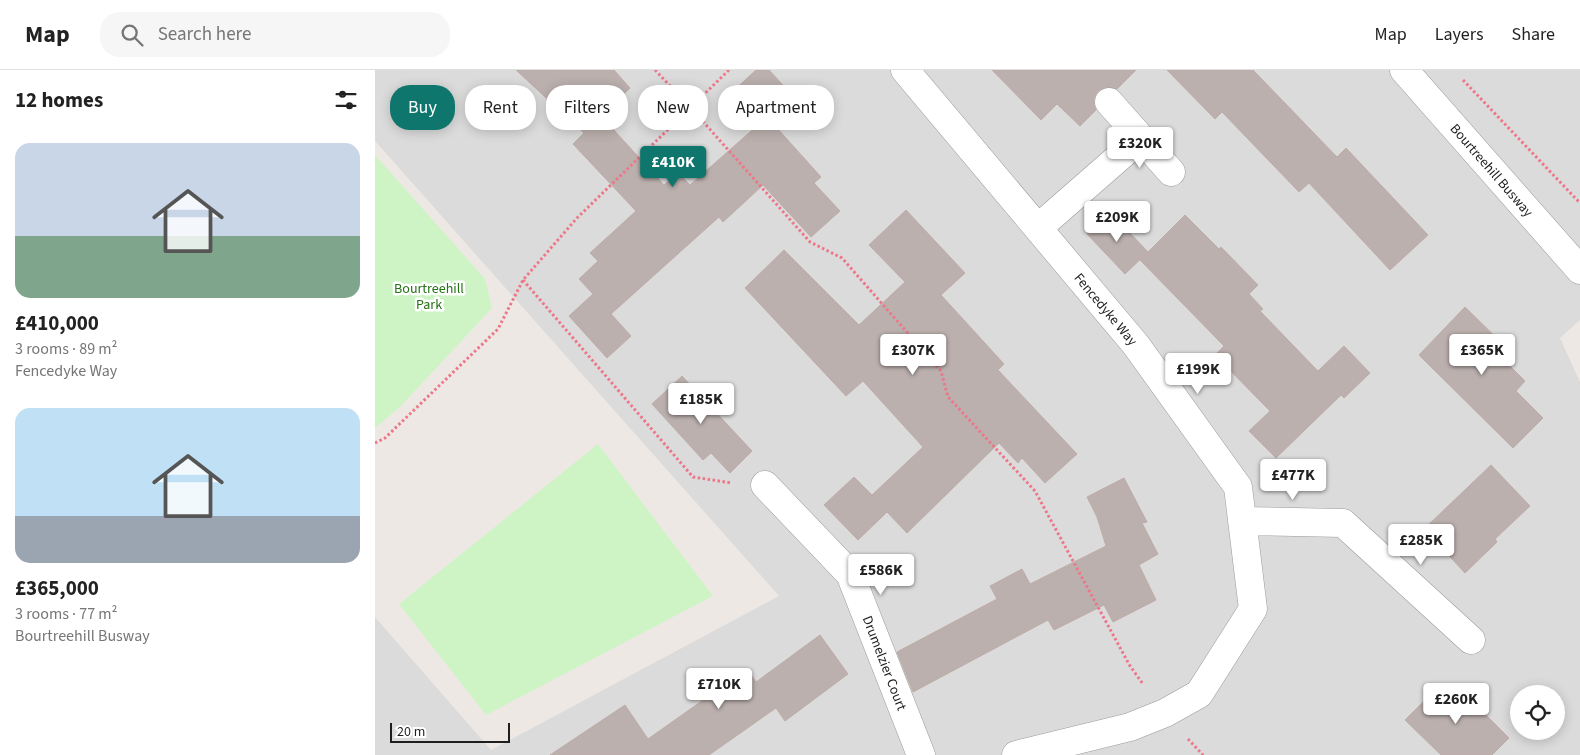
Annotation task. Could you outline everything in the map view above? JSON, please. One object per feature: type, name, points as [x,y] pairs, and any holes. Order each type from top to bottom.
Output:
[{"type":"street","name":"Fencedyke Way","points":[[905,70],[1136,345],[1239,487],[1253,609],[1199,694],[1165,713],[1130,727],[1017,755]]},
{"type":"street","name":"Bourtreehill Busway","points":[[1404,70],[1580,270]]},
{"type":"street","points":[[1109,102],[1171,172]]},
{"type":"street","points":[[1038,228],[1141,138]]},
{"type":"street","name":"Drumelzier Court","points":[[765,485],[850,574],[921,755]]},
{"type":"street","points":[[1243,521],[1343,523],[1471,640]]},
{"type":"path","points":[[655,70],[669,85]]},
{"type":"path","points":[[708,91],[729,70]]},
{"type":"path","points":[[1460,77],[1580,203]]},
{"type":"path","points":[[708,127],[810,242],[842,258],[941,371],[948,397],[1035,491],[1130,666],[1165,713],[1203,755]]},
{"type":"path","points":[[375,443],[385,438],[498,329],[523,280],[577,218],[668,130]]},
{"type":"path","points":[[523,280],[693,476],[755,487],[765,485]]},
{"type":"shaded area","points":[[375,70],[1580,70],[1580,320],[1560,338],[1580,382],[1580,755],[375,755],[375,617],[491,750],[779,596],[375,141]]},
{"type":"green space","name":"Bourtreehill Park","points":[[375,155],[485,279],[492,308],[401,406],[375,428]]},
{"type":"green space","points":[[598,444],[713,596],[486,715],[399,604]]},
{"type":"building","points":[[516,70],[614,70],[627,85],[546,85],[546,98],[536,89],[536,85],[532,85]]},
{"type":"building","points":[[756,70],[769,70],[783,85],[740,85]]},
{"type":"building","points":[[992,70],[1136,70],[1117,89],[1106,87],[1098,91],[1094,98],[1096,110],[1080,126],[1057,104],[1041,120]]},
{"type":"building","points":[[1167,70],[1253,70],[1337,157],[1346,148],[1428,235],[1390,270],[1309,183],[1299,192],[1222,112],[1215,119]]},
{"type":"building","points":[[581,130],[588,130],[586,132],[588,130],[614,130],[664,185],[678,173],[690,185],[752,130],[779,130],[821,177],[814,183],[840,211],[811,237],[763,185],[723,222],[719,217],[611,314],[631,336],[607,358],[569,316],[593,294],[579,279],[598,261],[590,253],[636,211],[573,144],[584,133]]},
{"type":"building","points":[[906,210],[965,273],[941,295],[1004,364],[998,370],[1077,454],[1045,483],[1022,458],[1018,463],[999,443],[907,533],[887,512],[858,540],[824,505],[854,477],[872,495],[923,447],[863,381],[846,396],[745,288],[784,250],[859,325],[905,282],[869,245]]},
{"type":"building","points":[[1110,212],[1148,252],[1125,274],[1087,234]]},
{"type":"building","points":[[1185,215],[1219,249],[1221,247],[1258,285],[1249,294],[1263,309],[1260,311],[1318,371],[1344,346],[1370,373],[1344,398],[1341,395],[1276,458],[1249,431],[1270,411],[1215,355],[1224,346],[1140,260]]},
{"type":"building","points":[[1465,307],[1515,356],[1508,364],[1525,381],[1516,391],[1543,418],[1513,448],[1419,355]]},
{"type":"building","points":[[682,376],[752,451],[730,473],[711,453],[703,460],[652,404]]},
{"type":"building","points":[[1491,465],[1530,506],[1495,539],[1497,542],[1465,573],[1424,529]]},
{"type":"building","points":[[1124,478],[1147,522],[1142,523],[1158,554],[1139,565],[1156,600],[1113,622],[1104,605],[1054,630],[1048,620],[913,692],[897,652],[997,599],[990,586],[1022,569],[1030,584],[1106,546],[1097,517],[1087,497]]},
{"type":"building","points":[[820,635],[848,674],[785,721],[776,708],[709,755],[550,755],[625,705],[648,739],[747,669],[756,682]]},
{"type":"building","points":[[1441,684],[1452,695],[1459,688],[1509,738],[1492,755],[1441,755],[1405,720]]}]
